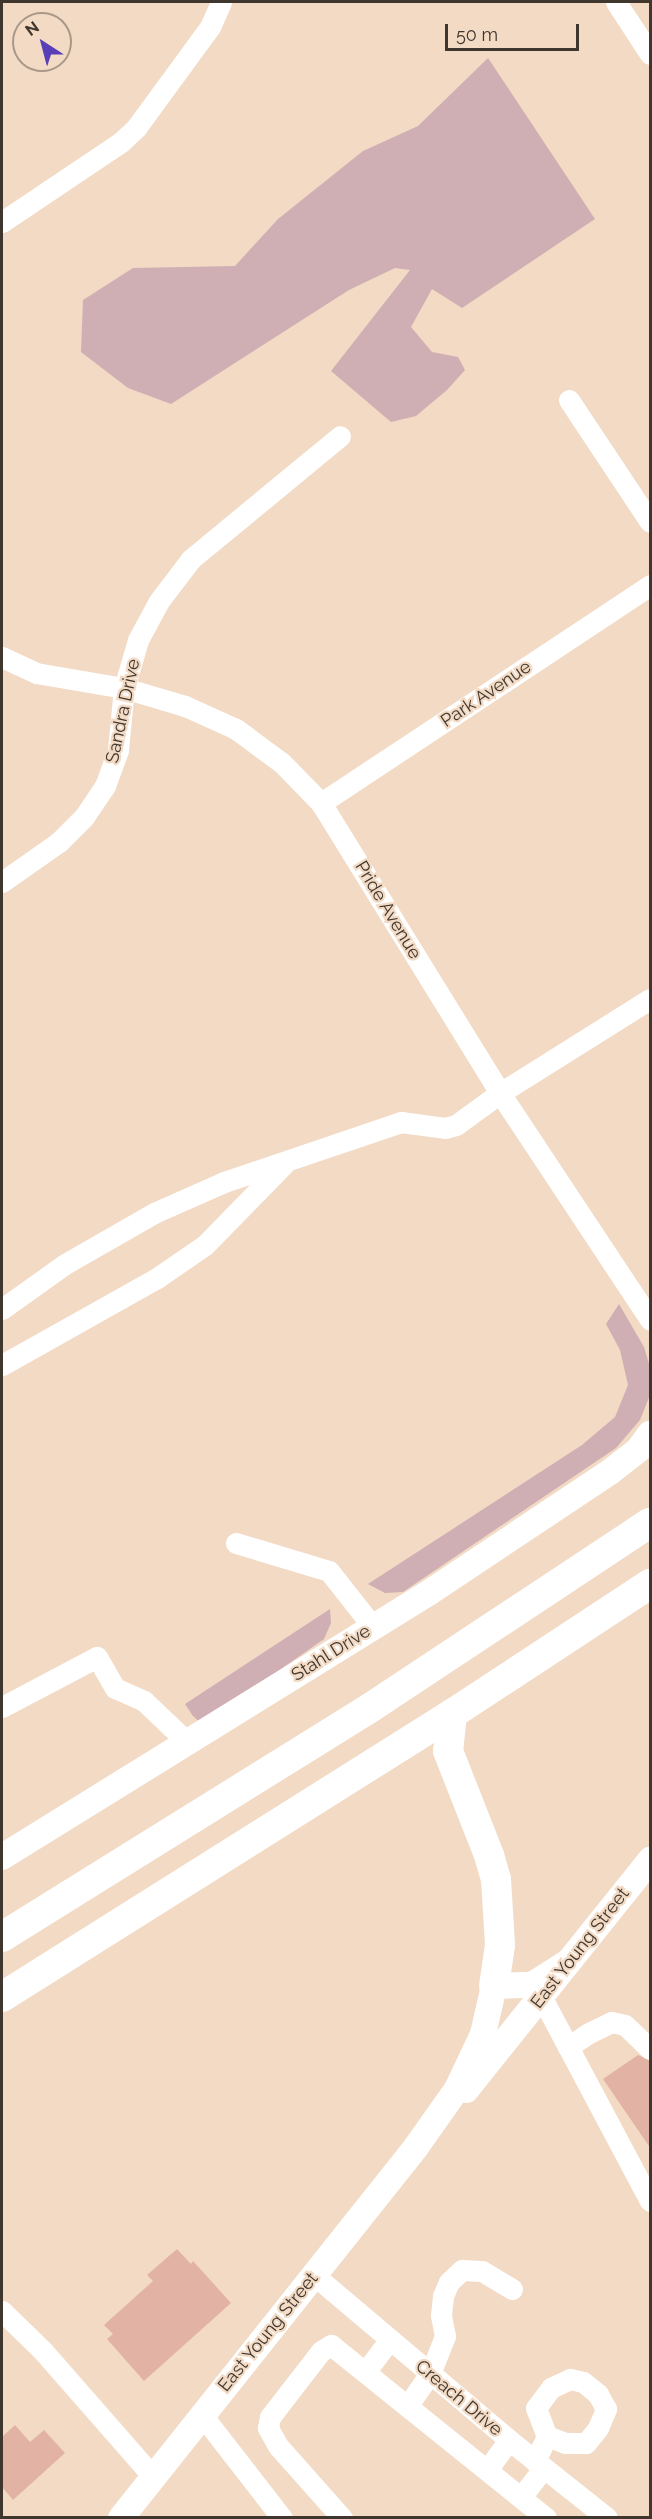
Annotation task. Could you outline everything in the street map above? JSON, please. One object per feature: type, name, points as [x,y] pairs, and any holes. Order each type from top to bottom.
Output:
[{"type":"highway","points":[[2,1937],[370,1708],[651,1523]]},
{"type":"highway","points":[[2,1997],[452,1714],[651,1584]]},
{"type":"highway","points":[[452,1714],[448,1751],[489,1855],[496,1880],[500,1945],[494,1986]]},
{"type":"main road","name":"Stahl Drive","points":[[2,1857],[373,1627],[610,1472],[639,1449],[651,1434]]},
{"type":"main road","name":"East Young Street","points":[[122,2517],[416,2147],[500,2050],[651,1860]]},
{"type":"main road","points":[[494,1986],[532,1985],[568,1962]]},
{"type":"main road","name":"East Young Street","points":[[416,2147],[457,2089],[483,2034],[494,1986]]},
{"type":"street","points":[[2,222],[121,142],[136,128],[210,27],[221,2]]},
{"type":"street","points":[[616,2],[651,54]]},
{"type":"street","points":[[569,400],[651,522]]},
{"type":"street","name":"Sandra Drive","points":[[2,882],[59,842],[84,817],[105,786],[118,750],[124,688],[138,640],[159,601],[191,559],[340,436]]},
{"type":"street","name":"Park Avenue","points":[[321,803],[651,585]]},
{"type":"street","name":"Pride Avenue","points":[[2,657],[36,673],[124,688],[185,706],[236,729],[282,763],[321,803],[500,1093],[651,1320]]},
{"type":"street","points":[[2,1309],[65,1264],[154,1213],[224,1182],[401,1122],[445,1128],[456,1125],[500,1093],[651,999]]},
{"type":"street","points":[[2,1365],[157,1278],[205,1245],[285,1163]]},
{"type":"street","points":[[236,1542],[328,1571],[373,1627]]},
{"type":"street","points":[[2,1707],[97,1657],[115,1688],[144,1701],[187,1742]]},
{"type":"street","points":[[541,1996],[651,2201]]},
{"type":"street","points":[[568,2047],[612,2022],[625,2025],[651,2049]]},
{"type":"street","points":[[408,2405],[430,2374],[445,2336],[441,2315],[443,2296],[449,2282],[462,2270],[482,2271],[512,2289]]},
{"type":"street","name":"Creach Drive","points":[[314,2274],[509,2440],[607,2517]]},
{"type":"street","points":[[2,2311],[43,2351],[154,2478]]},
{"type":"street","points":[[366,2371],[389,2340]]},
{"type":"street","points":[[342,2517],[278,2446],[268,2428],[270,2417],[321,2351],[331,2345],[546,2517]]},
{"type":"street","points":[[202,2415],[282,2517]]},
{"type":"street","points":[[521,2497],[539,2464],[547,2436]]},
{"type":"street","points":[[487,2470],[509,2440]]},
{"type":"shaded area","points":[[488,58],[595,219],[462,308],[432,289],[411,327],[432,352],[458,357],[465,370],[447,390],[416,416],[391,422],[331,371],[410,270],[395,268],[349,290],[171,404],[128,388],[81,352],[83,300],[133,268],[235,266],[278,219],[363,151],[418,126]]},
{"type":"shaded area","points":[[619,1304],[644,1347],[650,1367],[650,1395],[640,1420],[616,1448],[403,1592],[385,1593],[368,1584],[582,1445],[615,1417],[628,1385],[620,1350],[606,1324]]},
{"type":"shaded area","points":[[330,1609],[331,1623],[324,1639],[202,1724],[193,1716],[185,1704]]},
{"type":"building","points":[[638,2055],[651,2061],[651,2149],[603,2079]]},
{"type":"building","points":[[177,2249],[191,2264],[193,2261],[231,2303],[144,2381],[107,2339],[113,2334],[104,2325],[153,2281],[147,2275]]},
{"type":"building","points":[[15,2425],[30,2442],[44,2430],[65,2453],[13,2500],[2,2487],[2,2437]]}]
